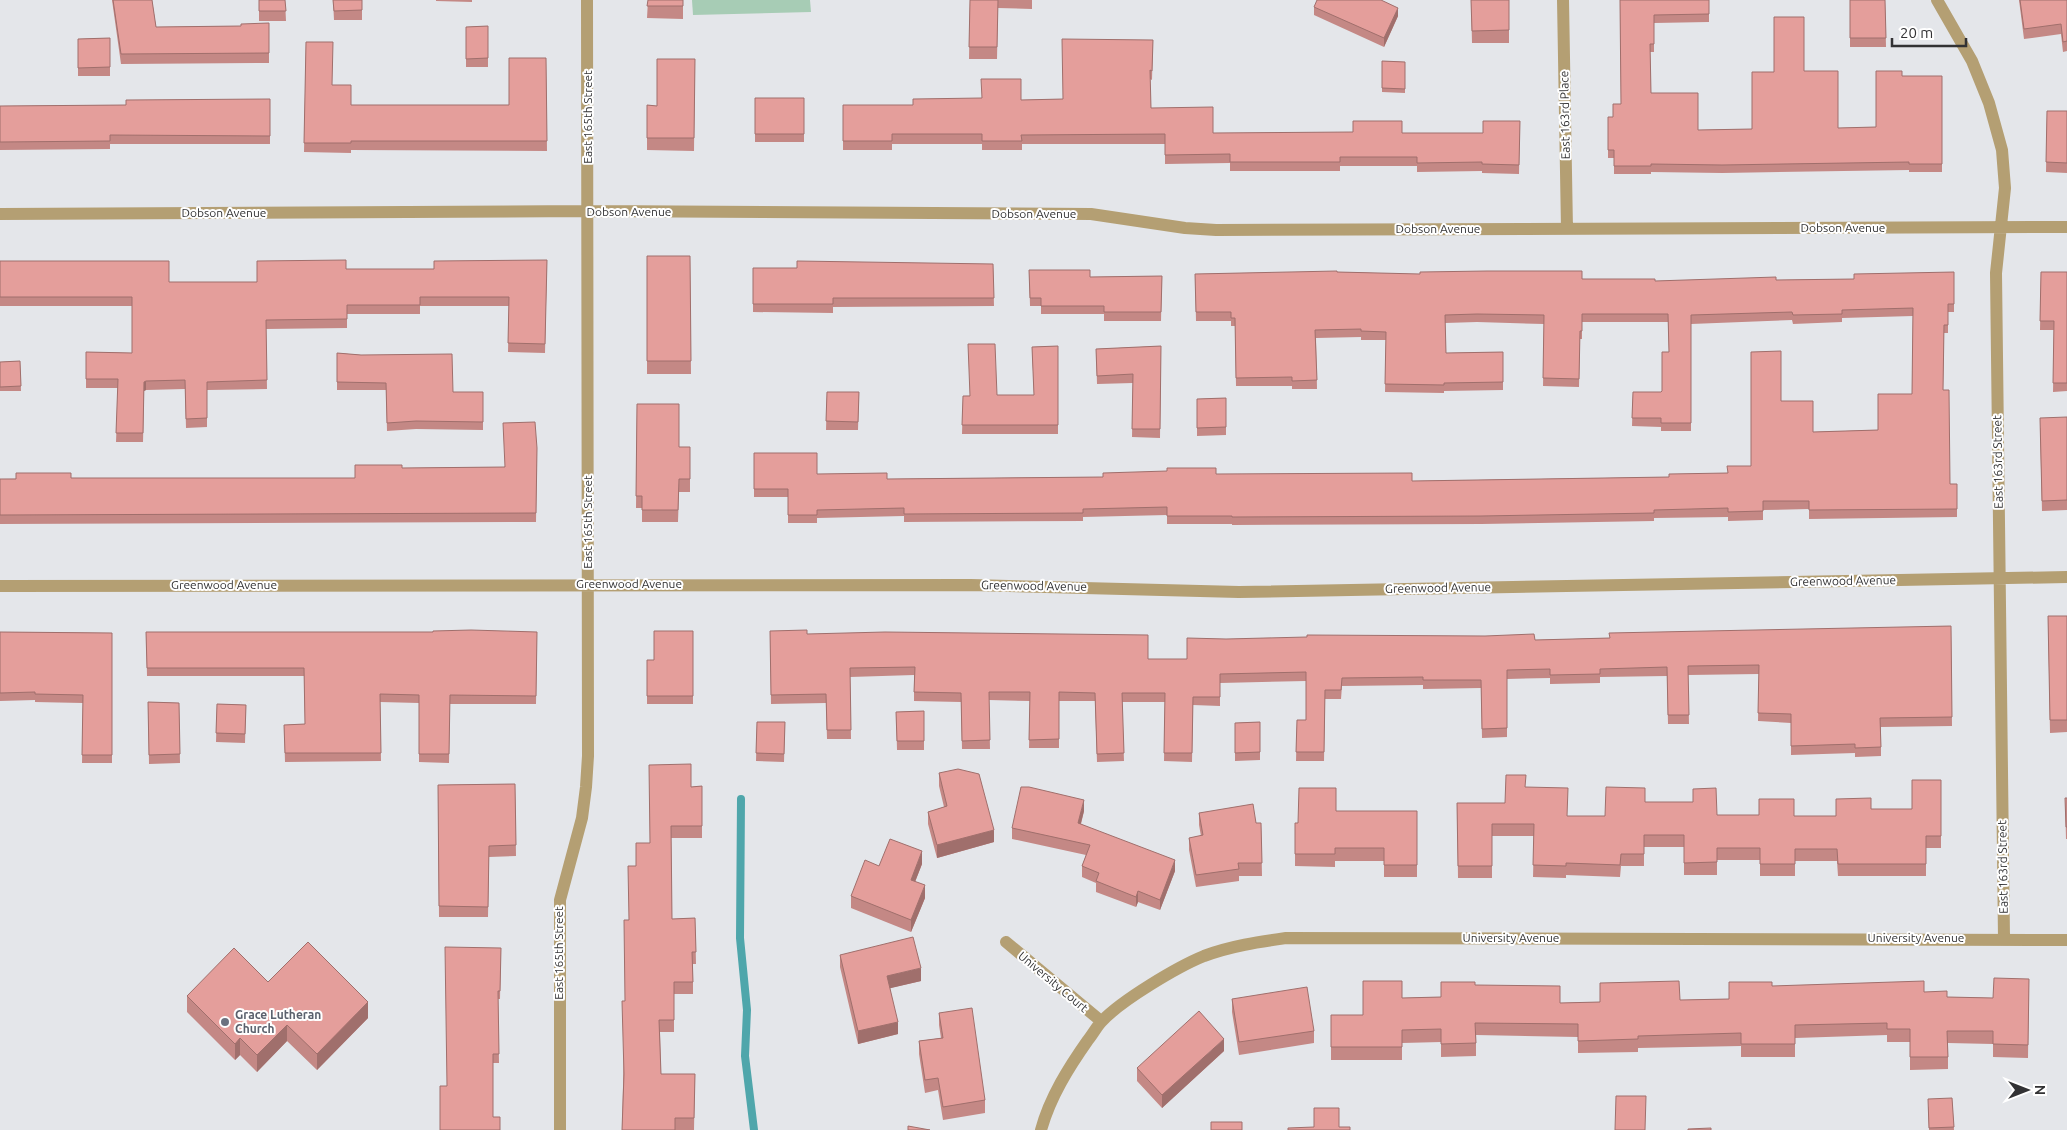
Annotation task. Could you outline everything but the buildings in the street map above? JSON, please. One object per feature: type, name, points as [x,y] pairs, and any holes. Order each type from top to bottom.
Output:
[{"type":"street","name":"East 165th Street","points":[[560,1130],[558,922],[560,900],[582,818],[586,786],[588,584],[587,0]]},
{"type":"street","name":"East 163rd Place","points":[[1563,0],[1567,229]]},
{"type":"street","name":"East 163rd Street","points":[[1937,0],[1972,61],[1989,103],[2002,150],[2005,188],[1996,273],[2004,938]]},
{"type":"street","name":"Dobson Avenue","points":[[0,214],[588,212],[1091,214],[1184,228],[1216,230],[2067,227]]},
{"type":"street","name":"Greenwood Avenue","points":[[0,586],[1049,585],[1239,592],[2067,577]]},
{"type":"street","name":"University Avenue","points":[[1041,1130],[1057,1091],[1075,1059],[1101,1021],[1136,995],[1203,957],[1241,945],[1286,938],[2004,938],[2067,940]]},
{"type":"street","name":"University Court","points":[[1006,942],[1101,1021]]},
{"type":"green space","points":[[692,0],[810,0],[811,12],[693,15]]},
{"type":"waterway","points":[[741,799],[740,938],[747,1010],[745,1056],[754,1130]]},
{"type":"place","name":"Grace Lutheran Church","points":[[225,1022]]}]
